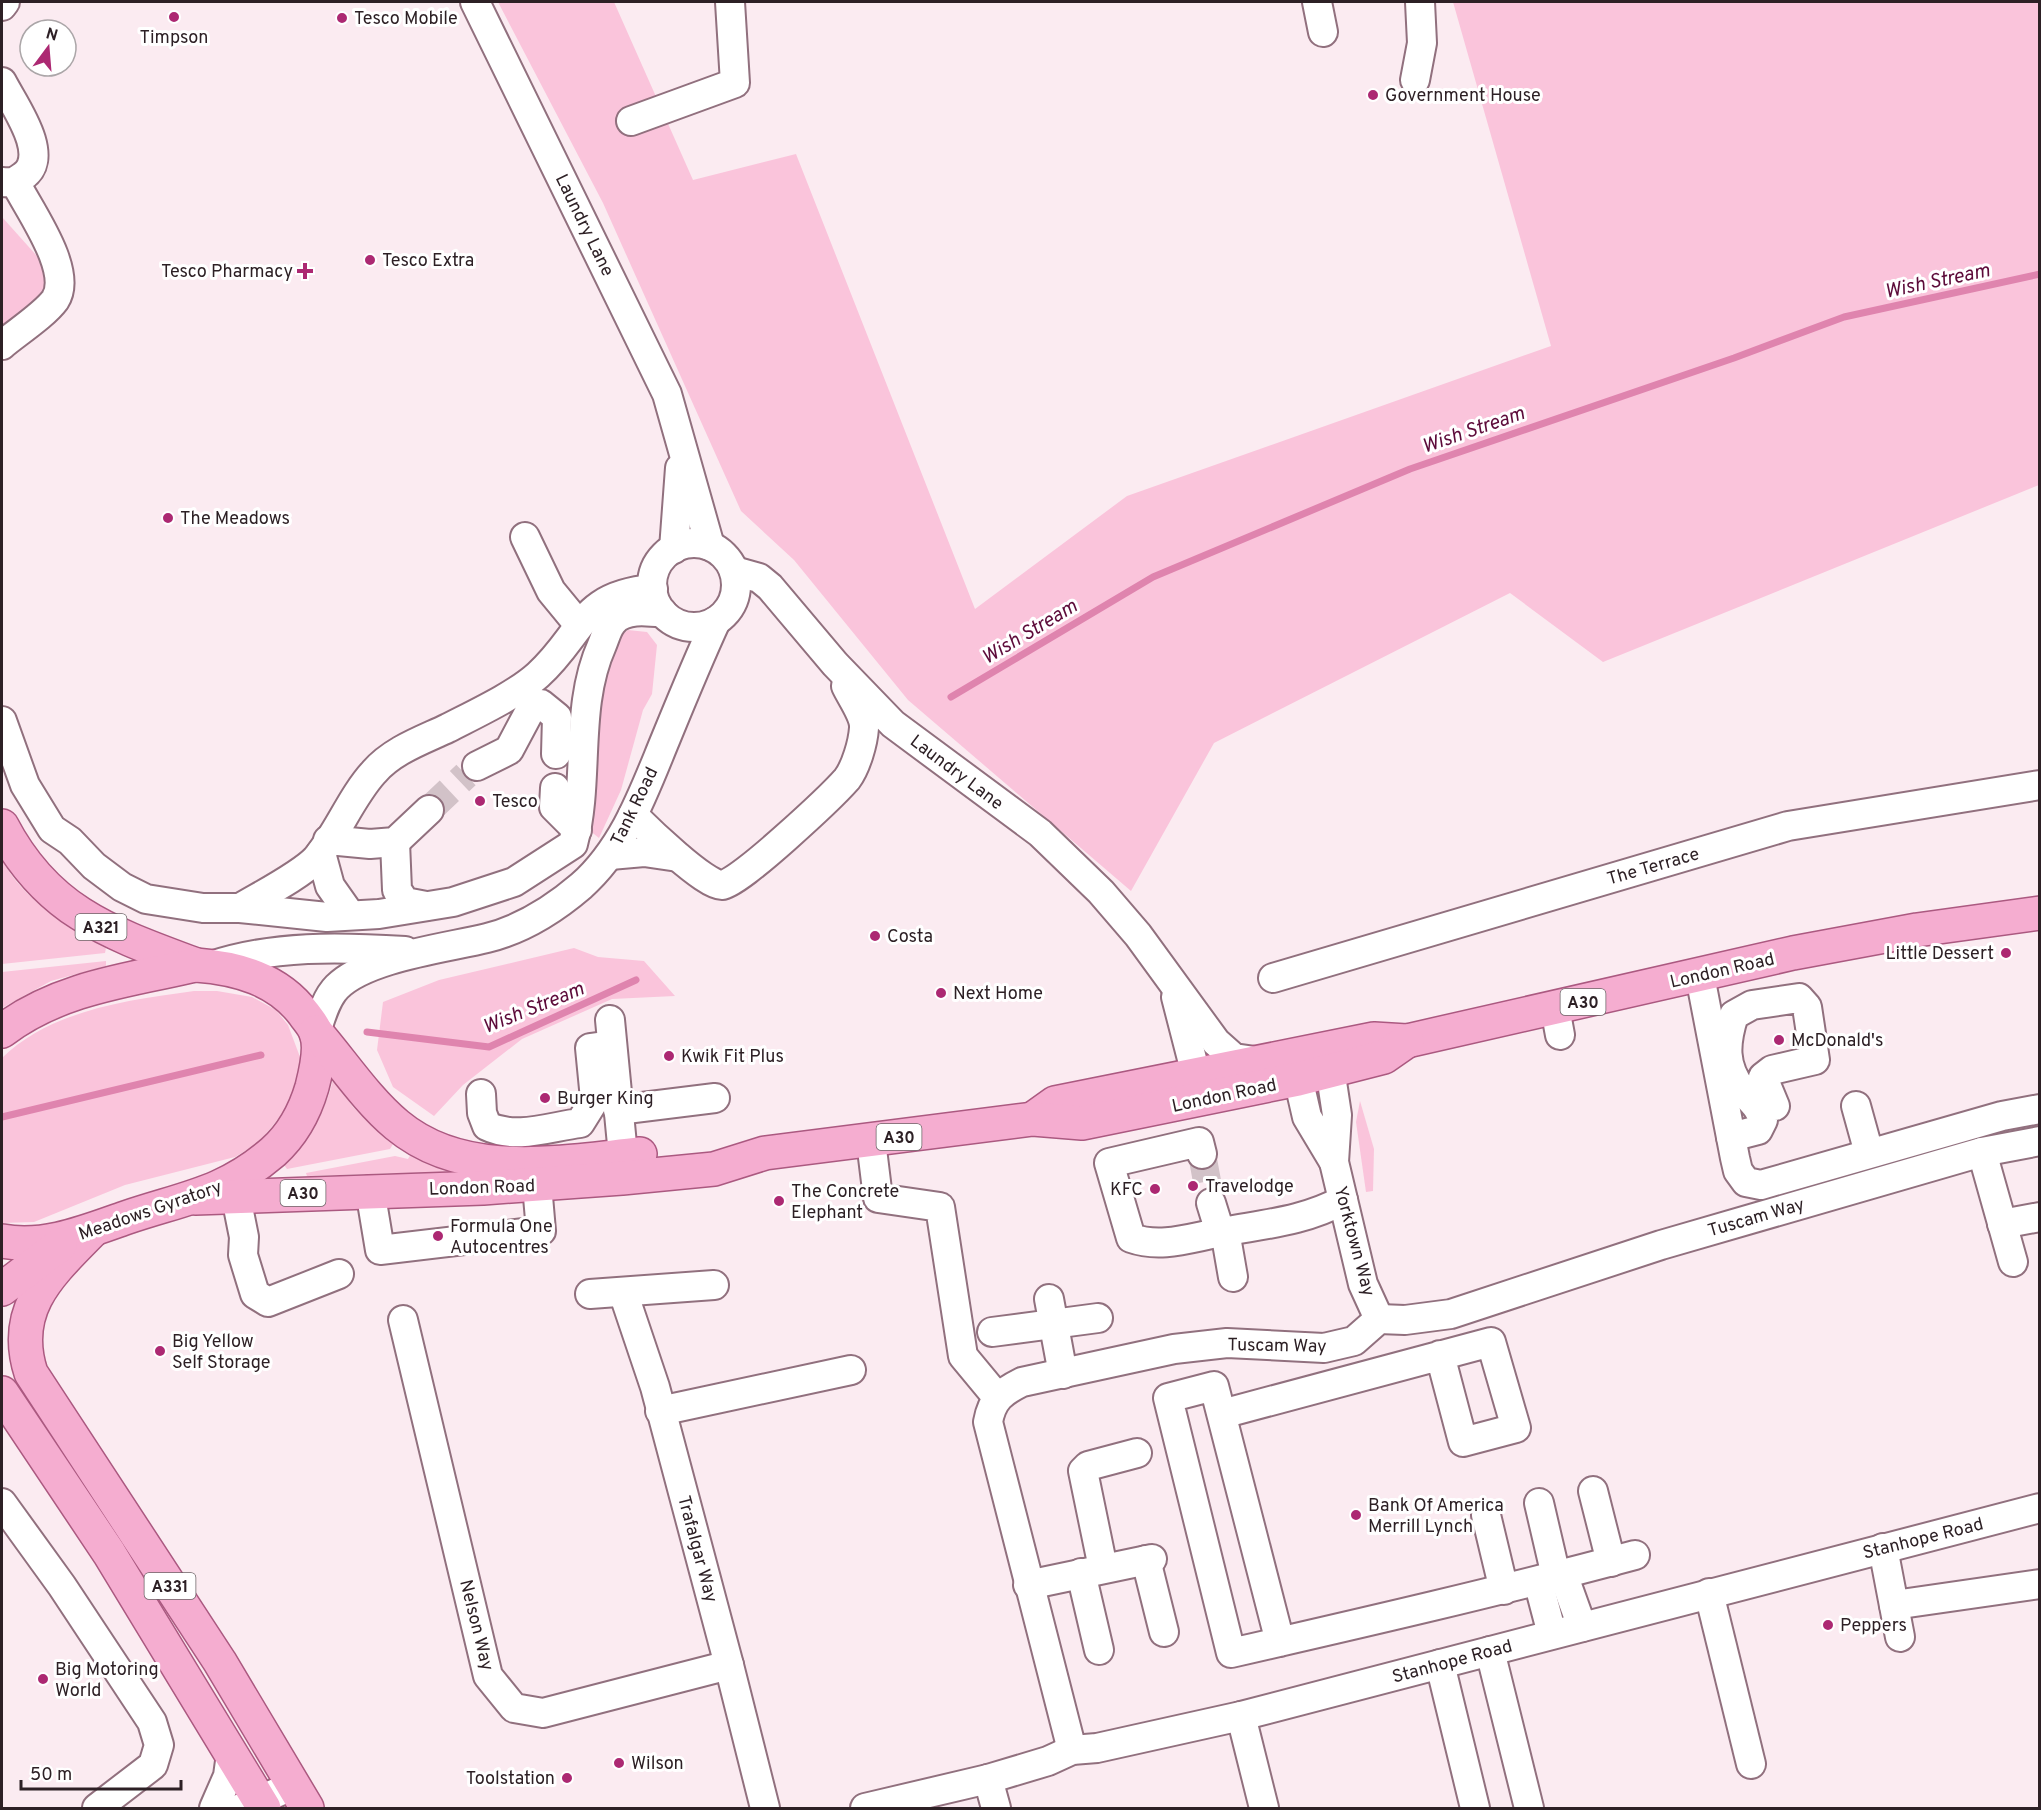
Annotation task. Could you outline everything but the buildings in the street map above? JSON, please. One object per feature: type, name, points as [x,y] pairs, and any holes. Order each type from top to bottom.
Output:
[{"type":"main road","name":"A321","points":[[2,826],[28,867],[59,901],[123,938],[203,966]]},
{"type":"main road","name":"London Road","points":[[195,1198],[236,1197],[372,1203],[538,1195],[714,1169],[765,1153],[1033,1119],[1082,1123],[1199,1086],[1328,1059],[1384,1057],[1407,1041],[1558,1021],[1700,976],[1884,935],[2040,913]]},
{"type":"main road","points":[[2,1031],[38,1006],[72,993],[203,966],[235,971],[273,985],[294,1002],[316,1032]]},
{"type":"main road","name":"London Road","points":[[316,1032],[390,1119],[411,1136],[435,1149],[467,1159],[500,1163],[709,1147],[765,1153]]},
{"type":"main road","name":"Meadows Gyratory","points":[[2,1241],[28,1244],[82,1232],[195,1198],[236,1180],[274,1151],[289,1133],[304,1108],[313,1081],[318,1053],[316,1032]]},
{"type":"main road","name":"London Road","points":[[1199,1086],[1255,1061],[1296,1066]]},
{"type":"main road","points":[[2,1289],[82,1232]]},
{"type":"main road","name":"A331","points":[[82,1232],[34,1299],[25,1333],[26,1357],[41,1391],[220,1662],[300,1797]]},
{"type":"main road","points":[[2,1321],[26,1357]]},
{"type":"main road","name":"A331","points":[[7,1407],[109,1553],[231,1754],[255,1806]]},
{"type":"street","points":[[2,6],[5,2]]},
{"type":"street","name":"Laundry Lane","points":[[475,2],[667,394],[681,454],[710,546]]},
{"type":"street","points":[[631,121],[735,82],[730,2]]},
{"type":"street","points":[[1317,2],[1323,32]]},
{"type":"street","points":[[1415,80],[1422,43],[1420,2]]},
{"type":"street","points":[[2,82],[33,147],[34,161],[30,171],[8,182],[55,257],[62,280],[61,290],[53,302],[2,345]]},
{"type":"street","name":"Laundry Lane","points":[[674,549],[681,454]]},
{"type":"street","points":[[525,537],[551,591],[579,625]]},
{"type":"street","points":[[556,754],[557,717],[541,704],[533,705],[509,750],[471,770],[512,719],[537,676],[567,643],[579,625],[605,600],[634,590],[666,609],[698,626],[716,621],[727,612],[734,600],[736,585],[734,571],[720,552],[710,546],[685,544],[674,549],[657,566],[666,609]]},
{"type":"street","name":"Laundry Lane","points":[[734,571],[759,578],[770,587],[835,664],[893,724],[1040,833],[1101,892],[1138,935],[1216,1042],[1234,1058],[1255,1061]]},
{"type":"street","points":[[2,721],[25,785],[40,813],[52,829],[70,841],[94,866],[122,887],[146,899],[203,908],[240,908],[327,917],[350,913],[379,914],[453,902],[514,882],[573,844],[581,814],[585,706],[595,660],[612,622],[637,610],[666,609]]},
{"type":"street","name":"Tank Road","points":[[661,749],[680,668],[666,609]]},
{"type":"street","name":"Tank Road","points":[[316,1032],[332,994],[341,983],[368,969],[416,952],[488,938],[514,930],[547,914],[583,885],[609,855],[633,815],[716,621]]},
{"type":"street","points":[[633,815],[710,882],[722,885],[734,881],[759,861],[848,778],[860,750],[864,725],[835,664]]},
{"type":"street","points":[[240,908],[314,861],[374,771],[411,744],[448,728],[537,676]]},
{"type":"street","name":"The Terrace","points":[[1273,978],[1788,826],[2040,785]]},
{"type":"street","points":[[555,788],[554,807],[577,830]]},
{"type":"street","points":[[324,847],[395,842],[429,810]]},
{"type":"street","points":[[395,842],[397,890],[405,902],[426,906]]},
{"type":"street","points":[[324,847],[330,886],[350,913]]},
{"type":"street","points":[[609,855],[644,852],[678,856]]},
{"type":"street","name":"Tank Road","points":[[203,966],[267,952],[353,948],[416,952]]},
{"type":"street","points":[[1700,976],[1738,1171],[1746,1182],[1761,1185],[2002,1116],[2040,1109]]},
{"type":"street","name":"Laundry Lane","points":[[1173,983],[1199,1086]]},
{"type":"street","points":[[1731,1137],[1758,1130],[1763,1120],[1760,1108],[1742,1089],[1730,1067],[1726,1041],[1734,1015],[1752,1005],[1799,998],[1807,1007],[1815,1060],[1772,1070],[1763,1077],[1775,1106]]},
{"type":"street","points":[[481,1094],[482,1113],[487,1126],[496,1131],[506,1133],[540,1131],[580,1123],[595,1099],[594,1068],[590,1047],[611,1033],[623,1155]]},
{"type":"street","name":"Yorktown Way","points":[[1328,1059],[1337,1114],[1334,1162],[1364,1284],[1379,1319]]},
{"type":"street","name":"Yorktown Way","points":[[1296,1066],[1307,1117],[1334,1162]]},
{"type":"street","points":[[618,1110],[715,1098]]},
{"type":"street","points":[[1856,1106],[1869,1153]]},
{"type":"street","points":[[871,1140],[878,1198],[940,1207],[963,1356],[997,1397],[990,1408],[988,1422],[1072,1750]]},
{"type":"street","name":"Tuscam Way","points":[[997,1397],[1022,1382],[1174,1349],[1227,1343],[1324,1348],[1354,1341],[1379,1319],[1405,1320],[1451,1314],[1661,1245],[1982,1152],[2040,1141]]},
{"type":"street","points":[[1202,1154],[1199,1142],[1109,1163],[1131,1238],[1161,1243],[1302,1218],[1321,1212],[1343,1200]]},
{"type":"street","points":[[1982,1152],[2013,1262]]},
{"type":"street","points":[[372,1203],[380,1250],[540,1231],[538,1195]]},
{"type":"street","points":[[236,1197],[244,1237],[243,1255],[255,1294],[268,1302],[339,1274]]},
{"type":"street","points":[[1211,1203],[1222,1232],[1233,1277]]},
{"type":"street","points":[[2002,1224],[2040,1217]]},
{"type":"street","points":[[590,1294],[714,1285]]},
{"type":"street","name":"Trafalgar Way","points":[[623,1292],[660,1411],[729,1665],[765,1809]]},
{"type":"street","points":[[992,1332],[1051,1310],[1098,1318]]},
{"type":"street","points":[[1051,1310],[1063,1374]]},
{"type":"street","name":"Nelson Way","points":[[403,1320],[489,1676],[514,1708],[543,1713],[729,1665]]},
{"type":"street","points":[[1222,1414],[1440,1355]]},
{"type":"street","points":[[660,1411],[850,1370]]},
{"type":"street","points":[[1280,1642],[1214,1386],[1168,1398],[1231,1653],[1280,1642],[1504,1590],[1623,1558],[1593,1491]]},
{"type":"street","points":[[1099,1650],[1083,1471],[1088,1466],[1137,1453]]},
{"type":"street","points":[[2,1503],[62,1586],[152,1722],[159,1745],[153,1765],[97,1809]]},
{"type":"street","points":[[1539,1503],[1552,1577],[1552,1634]]},
{"type":"street","name":"Stanhope Road","points":[[865,1809],[988,1779],[1048,1761],[1072,1750],[1097,1748],[1241,1716],[2040,1508]]},
{"type":"street","points":[[1486,1515],[1504,1590]]},
{"type":"street","points":[[1883,1548],[1900,1637]]},
{"type":"street","points":[[1028,1585],[1149,1560],[1164,1632]]},
{"type":"street","points":[[1552,1577],[1582,1626]]},
{"type":"street","points":[[1894,1605],[2040,1584]]},
{"type":"street","points":[[1709,1593],[1751,1764]]},
{"type":"street","points":[[1490,1651],[1529,1809]]},
{"type":"street","points":[[1440,1664],[1475,1809]]},
{"type":"street","points":[[1241,1716],[1264,1809]]},
{"type":"street","points":[[214,1809],[228,1776],[231,1754]]},
{"type":"street","points":[[988,1779],[996,1809]]},
{"type":"street","points":[[255,1806],[300,1797]]},
{"type":"shaded area","points":[[498,2],[614,2],[693,180],[796,154],[975,609],[1127,496],[1551,346],[1453,2],[2039,2],[2039,485],[1603,662],[1510,593],[1214,743],[1131,891],[908,700],[794,560],[741,511],[603,203]]},
{"type":"shaded area","points":[[2,217],[45,265],[48,281],[40,294],[2,328]]},
{"type":"shaded area","points":[[628,630],[647,632],[657,645],[652,694],[643,710],[621,790],[599,838],[589,830],[596,790],[601,686],[613,642]]},
{"type":"shaded area","points":[[2,860],[34,900],[62,922],[106,948],[105,953],[2,964]]},
{"type":"shaded area","points":[[574,948],[598,957],[644,961],[675,996],[612,999],[522,1039],[463,1085],[434,1116],[393,1087],[377,1050],[383,1002],[439,980]]},
{"type":"shaded area","points":[[106,961],[106,966],[51,981],[2,1008],[2,972]]},
{"type":"shaded area","points":[[194,991],[217,991],[252,997],[276,1010],[288,1025],[300,1057],[299,1079],[287,1108],[265,1135],[255,1145],[235,1157],[125,1185],[34,1222],[2,1223],[2,1058],[43,1029],[67,1018],[117,1003]]},
{"type":"shaded area","points":[[333,1079],[353,1107],[393,1144],[390,1149],[287,1169],[282,1162],[314,1125],[330,1092]]},
{"type":"shaded area","points":[[1360,1101],[1374,1149],[1373,1191],[1366,1192],[1356,1122]]},
{"type":"shaded area","points":[[411,1154],[463,1172],[462,1178],[403,1173],[307,1176],[306,1173],[395,1156],[408,1159]]},
{"type":"waterway","name":"Wish Stream","points":[[951,697],[1153,577],[1410,469],[1734,358],[1844,317],[2040,274]]},
{"type":"waterway","name":"Wish Stream","points":[[367,1032],[489,1047],[636,980]]},
{"type":"waterway","name":"Wish Stream","points":[[2,1117],[261,1055]]},
{"type":"tunnel","points":[[429,810],[466,775]]},
{"type":"tunnel","points":[[1202,1154],[1211,1203]]},
{"type":"place","name":"Timpson","points":[[174,17]]},
{"type":"place","name":"Tesco Mobile","points":[[342,18]]},
{"type":"place","name":"Government House","points":[[1373,95]]},
{"type":"place","name":"Tesco Extra","points":[[370,260]]},
{"type":"place","name":"Tesco Pharmacy","points":[[305,271]]},
{"type":"place","name":"The Meadows","points":[[168,518]]},
{"type":"place","name":"Tesco","points":[[480,801]]},
{"type":"place","name":"Costa","points":[[875,936]]},
{"type":"place","name":"Little Dessert","points":[[2006,953]]},
{"type":"place","name":"Next Home","points":[[941,993]]},
{"type":"place","name":"McDonald's","points":[[1779,1040]]},
{"type":"place","name":"Kwik Fit Plus","points":[[669,1056]]},
{"type":"place","name":"Burger King","points":[[545,1098]]},
{"type":"place","name":"Travelodge","points":[[1193,1186]]},
{"type":"place","name":"KFC","points":[[1155,1189]]},
{"type":"place","name":"The Concrete Elephant","points":[[779,1201]]},
{"type":"place","name":"Formula One Autocentres","points":[[438,1236]]},
{"type":"place","name":"Big Yellow Self Storage","points":[[160,1351]]},
{"type":"place","name":"Bank Of America Merrill Lynch","points":[[1356,1515]]},
{"type":"place","name":"Peppers","points":[[1828,1625]]},
{"type":"place","name":"Big Motoring World","points":[[43,1679]]},
{"type":"place","name":"Wilson","points":[[619,1763]]},
{"type":"place","name":"Toolstation","points":[[567,1778]]}]
